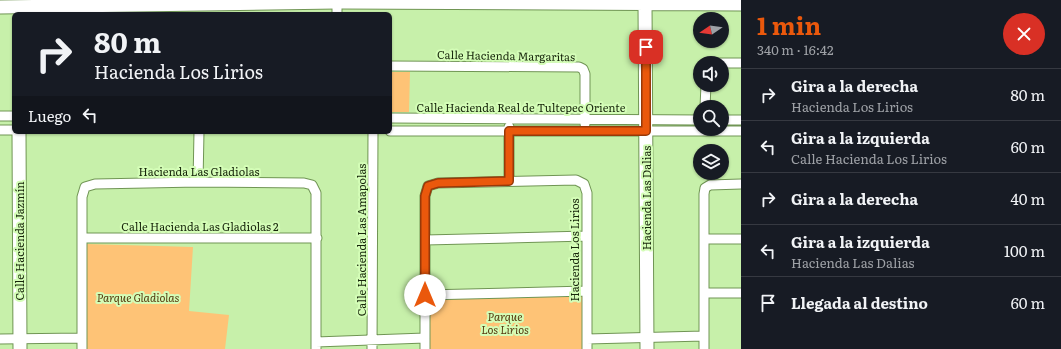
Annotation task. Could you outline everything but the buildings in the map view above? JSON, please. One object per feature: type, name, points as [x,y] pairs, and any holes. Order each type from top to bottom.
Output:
[{"type":"street","points":[[0,7],[645,2],[741,4]]},
{"type":"street","name":"Hacienda Las Dalias","points":[[645,2],[647,343]]},
{"type":"street","points":[[729,63],[741,63]]},
{"type":"street","name":"Calle Hacienda Margaritas","points":[[392,66],[579,67],[583,69],[585,74],[585,131]]},
{"type":"street","points":[[0,116],[12,116]]},
{"type":"street","name":"Calle Hacienda Real de Tultepec Oriente","points":[[392,118],[586,119],[646,125],[693,121]]},
{"type":"street","points":[[509,181],[510,119]]},
{"type":"street","points":[[729,120],[741,120]]},
{"type":"street","points":[[392,131],[585,131],[646,125],[693,129]]},
{"type":"street","points":[[0,130],[12,130]]},
{"type":"street","points":[[729,131],[741,132]]},
{"type":"street","name":"Calle Hacienda Jazmín","points":[[19,134],[20,344]]},
{"type":"street","points":[[198,182],[199,134]]},
{"type":"street","name":"Calle Hacienda Las Amapolas","points":[[372,344],[373,134]]},
{"type":"street","name":"Hacienda Los Lirios","points":[[425,349],[425,196],[428,186],[438,183],[576,180],[584,184],[587,193],[587,349]]},
{"type":"street","name":"Hacienda Las Gladiolas","points":[[82,349],[82,197],[85,187],[95,184],[198,182],[304,183],[312,186],[316,193],[316,345]]},
{"type":"street","points":[[704,349],[705,188],[710,185],[741,184]]},
{"type":"street","points":[[425,240],[587,236]]},
{"type":"street","name":"Calle Hacienda Las Gladiolas 2","points":[[83,238],[317,238]]},
{"type":"street","points":[[704,239],[741,239]]},
{"type":"street","points":[[425,295],[587,291]]},
{"type":"street","points":[[704,293],[741,293]]},
{"type":"street","points":[[587,339],[647,343],[704,336]]},
{"type":"street","points":[[0,339],[20,344],[82,338]]},
{"type":"street","points":[[316,345],[372,344],[425,338]]},
{"type":"green space","points":[[392,72],[410,72],[409,112],[392,112]]},
{"type":"green space","name":"Parque Gladiolas","points":[[87,244],[193,247],[189,311],[229,315],[225,349],[87,349]]},
{"type":"green space","name":"Parque Los Lirios","points":[[584,295],[583,349],[428,349],[427,296]]},
{"type":"route","points":[[425,295],[425,196],[428,186],[438,183],[509,181],[509,131],[646,131],[646,47]]}]
